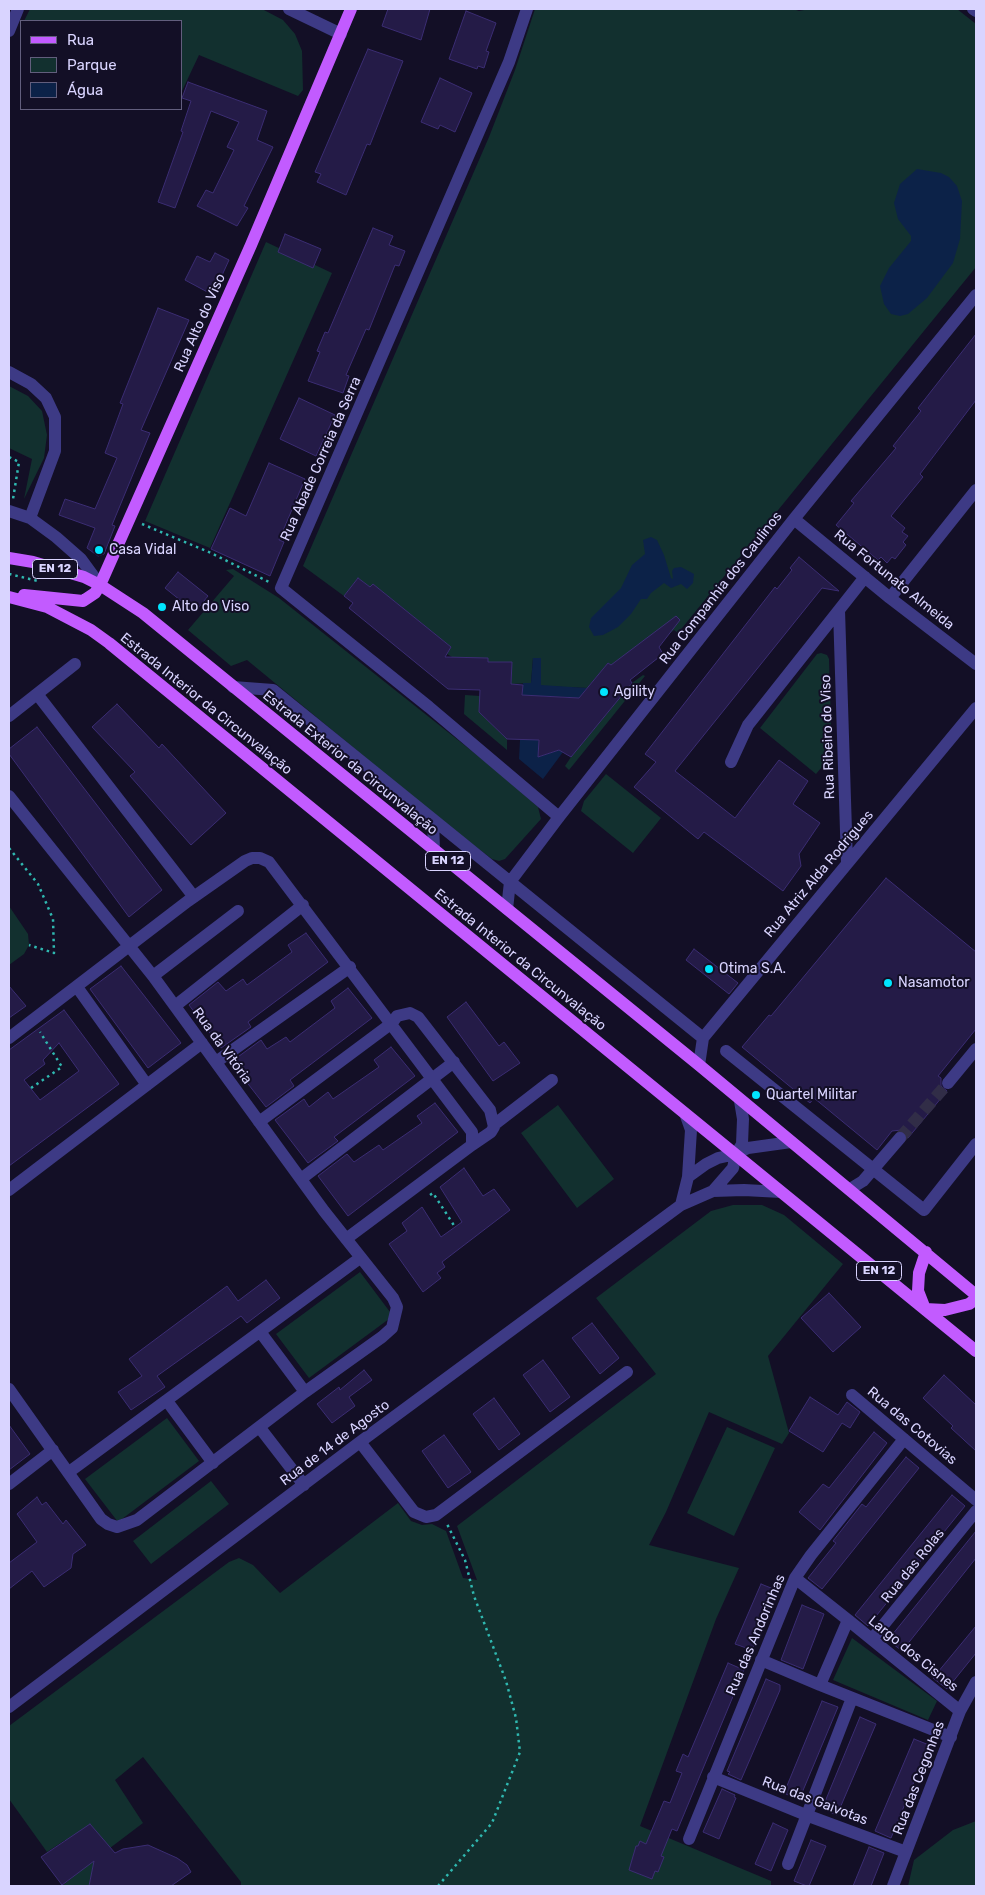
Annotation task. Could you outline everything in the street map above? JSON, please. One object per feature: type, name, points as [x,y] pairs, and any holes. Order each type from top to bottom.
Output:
[{"type":"main road","name":"Rua Alto do Viso","points":[[9,596],[59,597],[76,601],[89,598],[100,585],[352,9]]},
{"type":"main road","name":"Estrada Exterior da Circunvalação","points":[[9,558],[61,570],[100,585],[143,613],[699,1065],[976,1295]]},
{"type":"main road","name":"Estrada Interior da Circunvalação","points":[[9,596],[47,607],[91,630],[109,643],[976,1351]]},
{"type":"main road","points":[[926,1252],[918,1274],[918,1291],[925,1309],[945,1310],[969,1304],[976,1298]]},
{"type":"street","points":[[9,31],[18,9]]},
{"type":"street","points":[[289,9],[341,34]]},
{"type":"street","name":"Rua Abade Correia da Serra","points":[[281,588],[509,62],[526,9]]},
{"type":"street","name":"Rua Companhia dos Caulinos","points":[[510,882],[794,519],[976,295]]},
{"type":"street","points":[[9,372],[31,384],[46,398],[55,417],[56,451],[30,518]]},
{"type":"street","points":[[890,598],[976,490]]},
{"type":"street","points":[[10,511],[30,518],[81,559],[100,585]]},
{"type":"street","name":"Rua Fortunato Almeida","points":[[794,519],[890,598],[976,664]]},
{"type":"street","points":[[732,762],[748,726],[865,577]]},
{"type":"street","points":[[281,588],[429,707],[559,817]]},
{"type":"street","name":"Rua Ribeiro do Viso","points":[[839,610],[848,863]]},
{"type":"street","points":[[9,716],[75,664]]},
{"type":"street","points":[[233,687],[273,690],[704,1038]]},
{"type":"street","points":[[37,694],[194,897]]},
{"type":"street","name":"Rua Atriz Alda Rodrigues","points":[[699,1065],[704,1038],[976,708]]},
{"type":"street","name":"Rua da Vitória","points":[[9,796],[153,976],[360,1258],[394,1298],[398,1308],[396,1320],[392,1328],[305,1392]]},
{"type":"street","points":[[433,820],[434,850]]},
{"type":"street","points":[[9,1038],[194,897],[245,861],[252,858],[260,858],[269,862],[278,871],[471,1128],[472,1145]]},
{"type":"street","points":[[507,909],[510,882]]},
{"type":"street","points":[[174,1006],[303,906]]},
{"type":"street","points":[[153,976],[238,911]]},
{"type":"street","points":[[216,1062],[350,967]]},
{"type":"street","points":[[77,987],[147,1085]]},
{"type":"street","points":[[259,1122],[403,1014],[418,1017],[480,1094],[490,1110],[495,1124]]},
{"type":"street","points":[[9,1190],[202,1043]]},
{"type":"street","points":[[948,1083],[976,1049]]},
{"type":"street","points":[[726,1051],[924,1210],[976,1144]]},
{"type":"street","points":[[301,1179],[454,1062]]},
{"type":"street","points":[[346,1239],[491,1132],[495,1124],[552,1080]]},
{"type":"street","name":"Rua de 14 de Agosto","points":[[713,1191],[733,1168],[736,1154],[744,1137],[740,1100]]},
{"type":"street","points":[[681,1206],[688,1177],[691,1130],[686,1116]]},
{"type":"street","points":[[850,1189],[863,1181],[900,1138]]},
{"type":"street","points":[[688,1177],[718,1158],[736,1154],[756,1146],[791,1142]]},
{"type":"street","name":"Rua de 14 de Agosto","points":[[9,1707],[360,1442],[681,1206],[713,1191],[780,1192]]},
{"type":"street","points":[[69,1472],[360,1258]]},
{"type":"street","points":[[10,1393],[69,1472],[100,1519],[117,1527],[136,1520],[260,1428],[305,1392],[261,1332]]},
{"type":"street","points":[[360,1442],[414,1512],[426,1517],[436,1515],[627,1372]]},
{"type":"street","name":"Rua das Cotovias","points":[[852,1395],[976,1500]]},
{"type":"street","points":[[167,1400],[213,1463]]},
{"type":"street","points":[[260,1428],[304,1485]]},
{"type":"street","name":"Rua das Andorinhas","points":[[689,1839],[795,1578],[811,1554],[904,1439]]},
{"type":"street","points":[[9,1484],[53,1450]]},
{"type":"street","name":"Rua das Rolas","points":[[872,1639],[976,1511]]},
{"type":"street","name":"Largo dos Cisnes","points":[[795,1578],[960,1711]]},
{"type":"street","name":"Largo dos Cisnes","points":[[820,1685],[848,1620]]},
{"type":"street","points":[[761,1660],[951,1737]]},
{"type":"street","name":"Rua das Cegonhas","points":[[893,1886],[960,1711],[976,1682]]},
{"type":"street","points":[[788,1864],[852,1698]]},
{"type":"street","name":"Rua das Gaivotas","points":[[713,1777],[806,1815],[906,1852]]},
{"type":"path","points":[[9,457],[19,462],[10,511]]},
{"type":"path","points":[[129,518],[211,553],[281,588]]},
{"type":"path","points":[[9,574],[44,583]]},
{"type":"path","points":[[9,848],[38,884],[53,919],[54,954],[29,945]]},
{"type":"path","points":[[31,1088],[62,1067],[32,1020]]},
{"type":"path","points":[[426,1198],[433,1193],[455,1227]]},
{"type":"path","points":[[436,1515],[447,1524],[465,1560],[474,1596],[506,1681],[516,1718],[520,1752],[492,1823],[438,1886]]},
{"type":"green space","points":[[30,9],[262,9],[283,20],[295,34],[302,51],[303,90],[298,96],[199,55],[182,91],[182,20],[24,20]]},
{"type":"green space","points":[[535,9],[793,9],[799,11],[809,9],[957,9],[976,24],[976,267],[678,633],[674,630],[668,635],[662,628],[614,663],[617,669],[608,663],[587,688],[540,686],[541,658],[533,658],[531,683],[511,684],[512,663],[488,662],[488,659],[452,657],[447,654],[451,647],[373,584],[370,587],[358,578],[344,596],[303,566],[489,137],[515,70]]},
{"type":"green space","points":[[266,242],[332,273],[210,548],[145,521]]},
{"type":"green space","points":[[9,386],[28,396],[42,411],[47,435],[44,458],[24,499],[32,459],[9,448]]},
{"type":"green space","points":[[233,569],[279,598],[492,767],[538,807],[541,819],[505,859],[499,861],[492,859],[450,827],[247,660],[231,666],[188,630],[234,576],[226,570]]},
{"type":"green space","points":[[817,654],[827,655],[829,659],[832,755],[816,774],[760,728]]},
{"type":"green space","points":[[643,675],[645,676],[569,770],[565,766],[571,757],[632,683]]},
{"type":"green space","points":[[465,695],[480,696],[479,712],[507,739],[507,750],[464,714]]},
{"type":"green space","points":[[606,774],[661,818],[633,853],[581,811],[584,801]]},
{"type":"green space","points":[[9,906],[28,934],[29,945],[24,954],[9,965]]},
{"type":"green space","points":[[558,1105],[614,1179],[577,1208],[521,1133]]},
{"type":"green space","points":[[733,1205],[762,1205],[784,1215],[843,1264],[768,1356],[789,1433],[782,1444],[709,1412],[666,1512],[649,1545],[739,1568],[716,1619],[640,1826],[771,1881],[771,1886],[241,1886],[241,1882],[143,1757],[115,1780],[143,1823],[110,1848],[92,1875],[89,1886],[62,1886],[85,1867],[65,1840],[47,1852],[9,1799],[9,1726],[229,1562],[239,1558],[253,1565],[280,1593],[398,1503],[411,1521],[422,1525],[432,1524],[446,1531],[463,1578],[477,1580],[457,1526],[656,1374],[596,1298],[711,1211]]},
{"type":"green space","points":[[360,1272],[393,1316],[309,1378],[276,1334]]},
{"type":"green space","points":[[167,1418],[199,1461],[118,1522],[85,1479]]},
{"type":"green space","points":[[727,1427],[775,1448],[734,1536],[687,1513]]},
{"type":"green space","points":[[211,1481],[229,1504],[151,1564],[133,1541]]},
{"type":"green space","points":[[852,1638],[937,1701],[928,1720],[833,1680]]},
{"type":"green space","points":[[976,1821],[976,1886],[908,1886],[914,1860],[953,1830]]},
{"type":"water","points":[[917,169],[941,173],[949,177],[957,186],[962,201],[960,239],[953,263],[927,298],[908,314],[900,316],[891,314],[884,304],[880,286],[889,268],[911,241],[911,236],[898,219],[894,203],[900,184]]},
{"type":"water","points":[[651,537],[657,540],[671,578],[673,579],[672,571],[674,568],[681,567],[694,574],[693,583],[687,589],[681,584],[671,588],[664,583],[651,593],[647,599],[641,599],[631,614],[618,627],[603,635],[594,636],[589,627],[591,618],[621,588],[632,565],[645,554],[643,540]]},
{"type":"water","points":[[533,658],[541,658],[541,685],[587,688],[575,703],[568,697],[540,696],[538,757],[559,750],[563,752],[543,779],[519,759],[523,683],[531,683]]},
{"type":"building","points":[[388,9],[430,9],[421,40],[382,26]]},
{"type":"building","points":[[466,11],[496,23],[486,51],[489,52],[484,68],[478,66],[477,69],[449,59]]},
{"type":"building","points":[[368,49],[403,61],[370,145],[367,144],[346,195],[317,182],[321,174],[315,172]]},
{"type":"building","points":[[440,78],[472,93],[455,132],[440,125],[438,129],[421,122]]},
{"type":"building","points":[[188,82],[267,111],[257,140],[273,147],[244,206],[248,208],[237,226],[197,206],[206,190],[213,193],[234,150],[227,147],[239,122],[211,111],[175,208],[158,202],[183,132],[181,131],[191,101],[182,98]]},
{"type":"building","points":[[373,228],[393,236],[389,245],[405,251],[399,266],[395,265],[369,330],[366,329],[346,375],[349,376],[343,393],[308,381],[320,352],[317,351],[325,332],[328,333]]},
{"type":"building","points":[[285,234],[321,249],[313,268],[278,252]]},
{"type":"building","points":[[215,253],[229,260],[213,295],[185,280],[197,256],[210,262]]},
{"type":"building","points":[[158,308],[189,320],[141,430],[150,433],[112,525],[115,526],[104,554],[98,556],[87,548],[95,528],[59,515],[65,499],[95,509],[117,458],[105,453],[123,404],[120,403]]},
{"type":"building","points":[[976,334],[976,400],[920,474],[923,477],[891,516],[905,528],[902,532],[908,536],[903,542],[906,545],[895,559],[892,557],[887,563],[881,557],[878,560],[836,525],[854,503],[851,501],[896,448],[893,446],[921,411],[918,408]]},
{"type":"building","points":[[299,398],[335,415],[316,456],[280,439]]},
{"type":"building","points":[[269,463],[305,479],[279,540],[284,542],[270,576],[211,549],[230,508],[246,516]]},
{"type":"building","points":[[799,557],[839,591],[822,588],[675,771],[735,818],[779,760],[808,781],[793,804],[820,823],[799,854],[801,866],[783,891],[704,832],[698,839],[634,787],[656,762],[645,754],[775,587],[777,589],[792,570],[790,568]]},
{"type":"building","points":[[178,572],[208,596],[195,612],[165,588]]},
{"type":"building","points":[[358,578],[370,587],[373,584],[451,647],[445,657],[488,658],[488,662],[512,662],[511,684],[523,685],[522,695],[579,698],[608,663],[611,665],[676,616],[680,620],[659,647],[663,654],[630,680],[632,683],[571,757],[559,750],[538,757],[539,740],[507,739],[479,712],[480,690],[448,689],[349,608],[353,603],[344,596]]},
{"type":"building","points":[[117,704],[159,748],[162,744],[226,813],[191,845],[130,776],[135,772],[92,727]]},
{"type":"building","points":[[37,727],[162,890],[129,917],[9,754],[9,749]]},
{"type":"building","name":"Nasamotor","points":[[886,878],[976,952],[976,1029],[938,1076],[941,1078],[941,1086],[947,1091],[908,1138],[902,1130],[892,1131],[877,1150],[814,1098],[810,1103],[742,1047],[769,1015],[771,1016]]},
{"type":"building","points":[[306,933],[328,962],[248,1022],[251,1027],[221,1048],[189,1005],[218,982],[226,991],[243,979],[247,985],[292,952],[288,945]]},
{"type":"building","name":"Otima S.A.","points":[[694,949],[738,983],[729,994],[686,960]]},
{"type":"building","points":[[121,966],[181,1043],[148,1068],[90,989]]},
{"type":"building","points":[[9,986],[26,1006],[9,1018]]},
{"type":"building","points":[[348,988],[372,1018],[290,1080],[294,1086],[266,1107],[231,1062],[261,1040],[267,1049],[286,1037],[290,1042],[335,1008],[331,1001]]},
{"type":"building","points":[[466,1002],[499,1046],[504,1042],[520,1063],[493,1081],[447,1017]]},
{"type":"building","points":[[64,1010],[119,1084],[9,1166],[9,1050]],"holes":[[[59,1043],[79,1071],[40,1100],[24,1080],[45,1064],[43,1060]]]},
{"type":"building","points":[[391,1047],[415,1076],[334,1137],[338,1141],[308,1163],[275,1120],[304,1099],[309,1107],[328,1092],[333,1099],[379,1067],[374,1060]]},
{"type":"building","points":[[435,1103],[458,1132],[348,1216],[318,1176],[347,1154],[354,1162],[379,1145],[383,1150],[422,1123],[417,1116]]},
{"type":"building","points":[[464,1168],[483,1196],[494,1189],[510,1210],[442,1262],[445,1267],[437,1273],[441,1278],[423,1292],[389,1244],[407,1231],[402,1223],[422,1207],[441,1237],[462,1222],[440,1187]]},
{"type":"building","points":[[266,1280],[280,1298],[247,1323],[241,1316],[157,1376],[165,1387],[131,1410],[118,1392],[142,1376],[129,1359],[227,1286],[238,1301]]},
{"type":"building","points":[[829,1293],[861,1327],[833,1352],[801,1318]]},
{"type":"building","points":[[592,1323],[619,1358],[600,1374],[572,1338]]},
{"type":"building","points":[[543,1360],[570,1397],[550,1412],[523,1375]]},
{"type":"building","points":[[364,1370],[372,1380],[349,1397],[355,1406],[332,1423],[317,1404],[339,1387],[340,1390]]},
{"type":"building","points":[[944,1375],[976,1405],[976,1451],[923,1398]]},
{"type":"building","points":[[810,1397],[838,1415],[847,1402],[860,1412],[850,1428],[842,1423],[823,1452],[789,1431]]},
{"type":"building","points":[[494,1398],[520,1434],[499,1450],[473,1414]]},
{"type":"building","points":[[9,1425],[30,1454],[9,1470]]},
{"type":"building","points":[[874,1432],[887,1443],[820,1530],[799,1512],[823,1484],[829,1488]]},
{"type":"building","points":[[444,1435],[471,1472],[448,1488],[422,1451]]},
{"type":"building","points":[[906,1457],[919,1468],[822,1589],[808,1578],[836,1543],[833,1541],[862,1504],[866,1507]]},
{"type":"building","points":[[952,1495],[965,1506],[868,1626],[855,1615]]},
{"type":"building","points":[[37,1497],[42,1505],[46,1502],[63,1524],[66,1520],[86,1545],[73,1554],[71,1568],[44,1587],[32,1571],[9,1589],[9,1563],[37,1542],[17,1514]]},
{"type":"building","points":[[976,1531],[976,1558],[902,1651],[888,1640]]},
{"type":"building","points":[[761,1584],[776,1590],[752,1650],[735,1644]]},
{"type":"building","points":[[802,1605],[824,1614],[803,1669],[781,1660]]},
{"type":"building","points":[[976,1626],[976,1653],[947,1689],[933,1678]]},
{"type":"building","points":[[728,1663],[744,1670],[677,1831],[672,1829],[661,1856],[664,1857],[658,1872],[655,1871],[652,1879],[629,1870],[636,1846],[638,1846],[640,1841],[646,1844],[664,1801],[670,1803],[682,1773],[676,1771],[683,1754],[688,1757]]},
{"type":"building","points":[[766,1679],[780,1685],[780,1690],[741,1780],[728,1774],[730,1772],[727,1771]]},
{"type":"building","points":[[822,1701],[838,1707],[799,1800],[784,1793]]},
{"type":"building","points":[[860,1717],[876,1724],[837,1815],[822,1809]]},
{"type":"building","points":[[914,1739],[929,1745],[891,1838],[875,1831]]},
{"type":"building","points":[[722,1789],[735,1795],[734,1797],[736,1798],[719,1839],[703,1832]]},
{"type":"building","points":[[773,1823],[788,1830],[771,1871],[755,1864]]},
{"type":"building","points":[[90,1824],[115,1853],[123,1849],[148,1845],[177,1858],[187,1865],[191,1872],[171,1886],[89,1886],[94,1861],[62,1885],[41,1857]]},
{"type":"building","points":[[811,1840],[826,1846],[809,1886],[807,1886],[794,1881]]},
{"type":"building","points":[[869,1847],[884,1853],[871,1886],[853,1886]]},
{"type":"tunnel","points":[[900,1138],[948,1083]]},
{"type":"place","name":"Casa Vidal","points":[[99,550]]},
{"type":"place","name":"Alto do Viso","points":[[162,607]]},
{"type":"place","name":"Agility","points":[[604,692]]},
{"type":"place","name":"Otima S.A.","points":[[709,969]]},
{"type":"place","name":"Nasamotor","points":[[888,983]]},
{"type":"place","name":"Quartel Militar","points":[[756,1095]]}]
